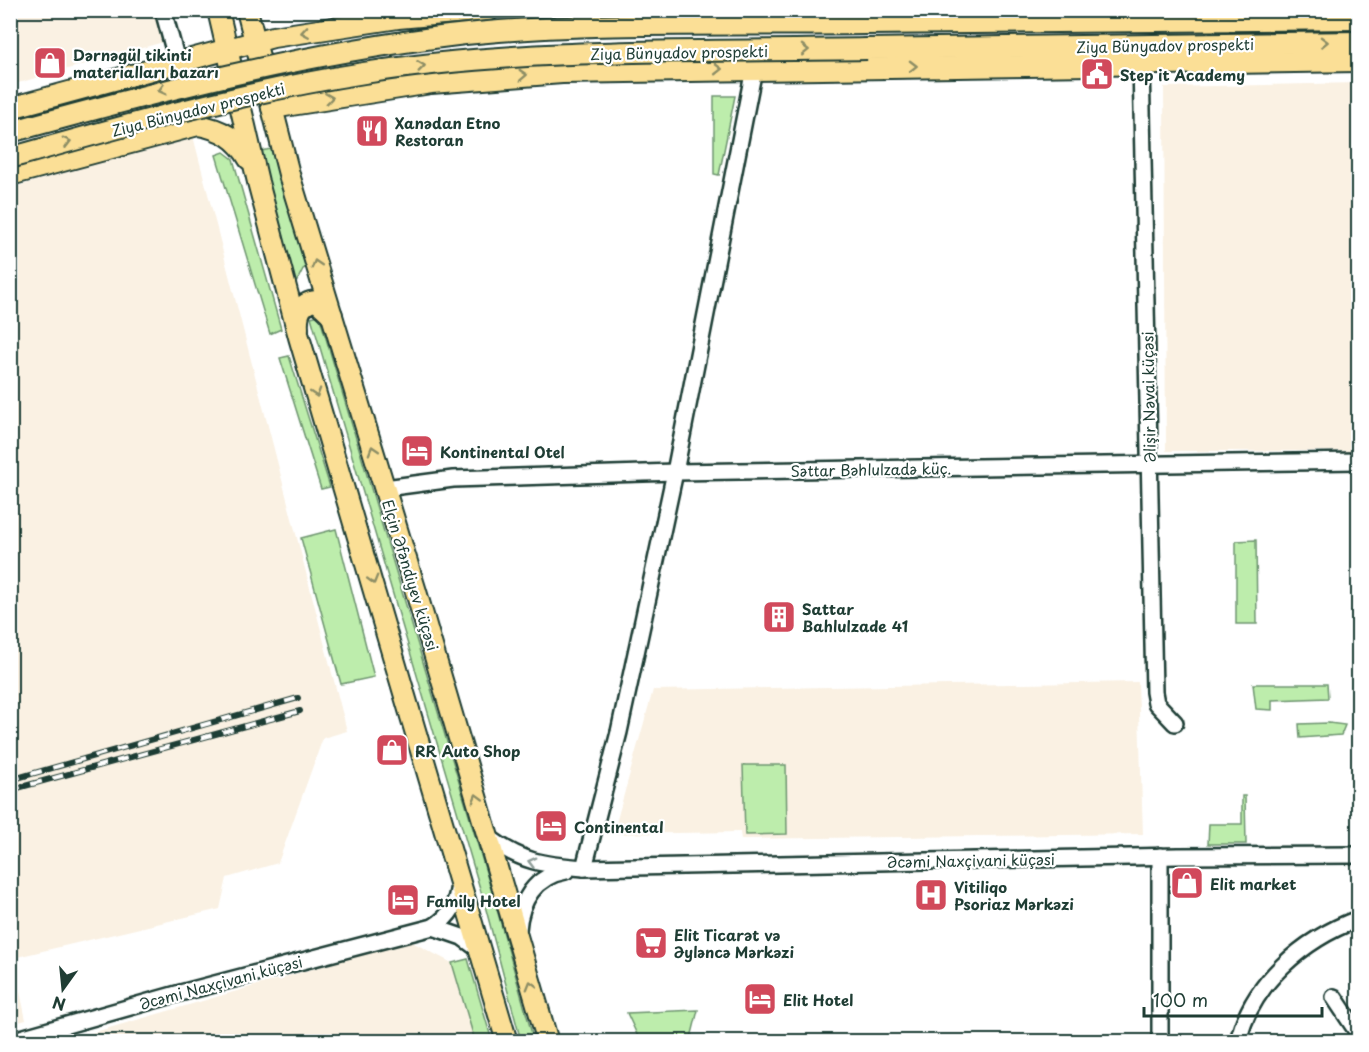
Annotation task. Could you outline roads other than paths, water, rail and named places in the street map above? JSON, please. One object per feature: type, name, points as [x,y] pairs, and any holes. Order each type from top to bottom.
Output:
[{"type":"main road","points":[[218,10],[258,182],[299,337],[483,953],[507,1041]]},
{"type":"main road","name":"Elçin Əfəndiyev küçəsi","points":[[247,10],[272,108],[332,315],[548,1041]]},
{"type":"main road","points":[[10,108],[255,41],[398,18],[489,10]]},
{"type":"main road","points":[[922,22],[1045,10]]},
{"type":"main road","points":[[1220,10],[1292,20]]},
{"type":"main road","points":[[398,18],[375,33],[371,40],[370,58],[379,74],[388,79],[420,85]]},
{"type":"main road","name":"Ziya Bünyadov prospekti","points":[[10,132],[247,70],[362,48],[450,36],[591,28],[922,22],[1359,19]]},
{"type":"main road","name":"Ziya Bünyadov prospekti","points":[[10,158],[195,106],[365,73],[452,62],[588,53],[1359,42]]},
{"type":"main road","points":[[920,48],[1141,62],[1293,43]]},
{"type":"main road","name":"Ziya Bünyadov prospekti","points":[[272,108],[485,77],[571,73],[1141,62],[1359,61]]},
{"type":"main road","points":[[81,88],[114,91],[127,105],[129,122],[126,130],[104,149]]},
{"type":"main road","name":"Ziya Bünyadov prospekti","points":[[10,175],[198,125],[216,129],[232,138],[244,151],[258,182]]},
{"type":"main road","points":[[299,337],[297,318],[305,304],[317,302],[332,315]]},
{"type":"street","points":[[163,10],[177,61]]},
{"type":"street","name":"Əlişir Nəvai küçəsi","points":[[1141,62],[1154,692],[1156,703],[1175,723]]},
{"type":"street","points":[[584,868],[619,732],[675,472],[754,69]]},
{"type":"street","name":"Səttar Bəhlulzadə küç.","points":[[385,488],[453,479],[675,472],[1359,461]]},
{"type":"street","points":[[488,837],[524,860],[554,866],[584,868]]},
{"type":"street","name":"Əcəmi Naxçivani küçəsi","points":[[584,868],[1160,856],[1359,855]]},
{"type":"street","points":[[1160,856],[1160,1041]]},
{"type":"street","points":[[519,944],[519,916],[529,894],[548,876],[584,868]]},
{"type":"street","points":[[433,927],[451,914],[456,903],[459,875]]},
{"type":"street","points":[[1238,1041],[1242,1024],[1254,1001],[1297,951],[1328,932],[1359,919]]},
{"type":"street","points":[[433,927],[462,937],[483,953]]},
{"type":"street","name":"Əcəmi Naxçivani küçəsi","points":[[10,1041],[180,993],[433,927]]},
{"type":"street","points":[[1334,997],[1359,1033]]},
{"type":"railway","points":[[10,780],[298,698]]},
{"type":"railway","points":[[10,790],[300,711]]},
{"type":"place","name":"Dərnəgül tikinti materialları bazarı","points":[[50,63]]},
{"type":"place","name":"Step it Academy","points":[[1097,74]]},
{"type":"place","name":"Xanədan Etno Restoran","points":[[372,131]]},
{"type":"place","name":"Kontinental Otel","points":[[417,451]]},
{"type":"place","name":"Sattar Bahlulzade 41","points":[[779,617]]},
{"type":"place","name":"RR Auto Shop","points":[[392,750]]},
{"type":"place","name":"Continental","points":[[551,826]]},
{"type":"place","name":"Elit market","points":[[1187,883]]},
{"type":"place","name":"Vitiliqo Psoriaz Mərkəzi","points":[[931,895]]},
{"type":"place","name":"Family Hotel","points":[[403,900]]},
{"type":"place","name":"Elit Ticarət və Əyləncə Mərkəzi","points":[[651,943]]},
{"type":"place","name":"Elit Hotel","points":[[760,999]]}]
